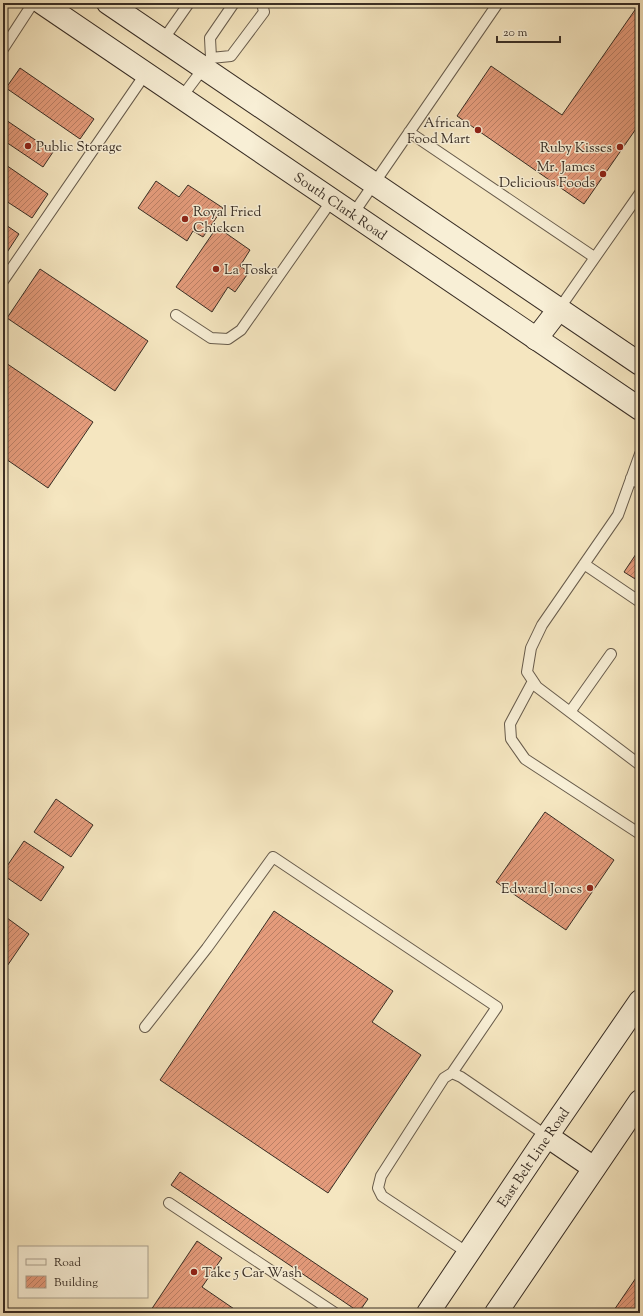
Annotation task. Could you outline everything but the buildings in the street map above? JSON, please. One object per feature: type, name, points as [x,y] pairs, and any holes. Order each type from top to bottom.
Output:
[{"type":"main road","name":"South Clark Road","points":[[42,3],[640,409]]},
{"type":"main road","points":[[108,3],[163,40],[207,64],[374,183],[640,364]]},
{"type":"main road","points":[[536,339],[559,309]]},
{"type":"main road","name":"East Belt Line Road","points":[[428,1313],[640,1001]]},
{"type":"main road","points":[[496,1313],[640,1101]]},
{"type":"main road","points":[[547,1136],[594,1168]]},
{"type":"lane","points":[[3,49],[32,3]]},
{"type":"lane","points":[[163,40],[189,3]]},
{"type":"lane","points":[[207,64],[232,56],[264,12],[262,3]]},
{"type":"lane","points":[[352,214],[498,3]]},
{"type":"lane","points":[[181,98],[207,64],[210,38],[230,4]]},
{"type":"lane","points":[[3,280],[146,73]]},
{"type":"lane","points":[[409,132],[594,257]]},
{"type":"lane","points":[[559,309],[640,193]]},
{"type":"lane","points":[[176,315],[211,338],[228,339],[241,330],[332,200]]},
{"type":"lane","points":[[640,454],[618,515],[542,625],[531,648],[527,672],[537,687],[640,765]]},
{"type":"lane","points":[[631,478],[640,484]]},
{"type":"lane","points":[[584,564],[640,602]]},
{"type":"lane","points":[[570,712],[611,654]]},
{"type":"lane","points":[[532,681],[510,724],[511,739],[525,759],[640,834]]},
{"type":"lane","points":[[145,1027],[206,948],[273,857],[497,1007],[452,1073],[444,1078],[380,1176],[378,1188],[382,1196],[468,1253]]},
{"type":"lane","points":[[452,1073],[547,1136]]},
{"type":"lane","points":[[169,1203],[335,1313]]},
{"type":"place","name":"African Food Mart","points":[[478,130]]},
{"type":"place","name":"Public Storage","points":[[28,146]]},
{"type":"place","name":"Ruby Kisses","points":[[620,147]]},
{"type":"place","name":"Mr. James Delicious Foods","points":[[603,174]]},
{"type":"place","name":"Royal Fried Chicken","points":[[185,219]]},
{"type":"place","name":"La Toska","points":[[216,269]]},
{"type":"place","name":"Edward Jones","points":[[590,888]]},
{"type":"place","name":"Take 5 Car Wash","points":[[194,1272]]}]
